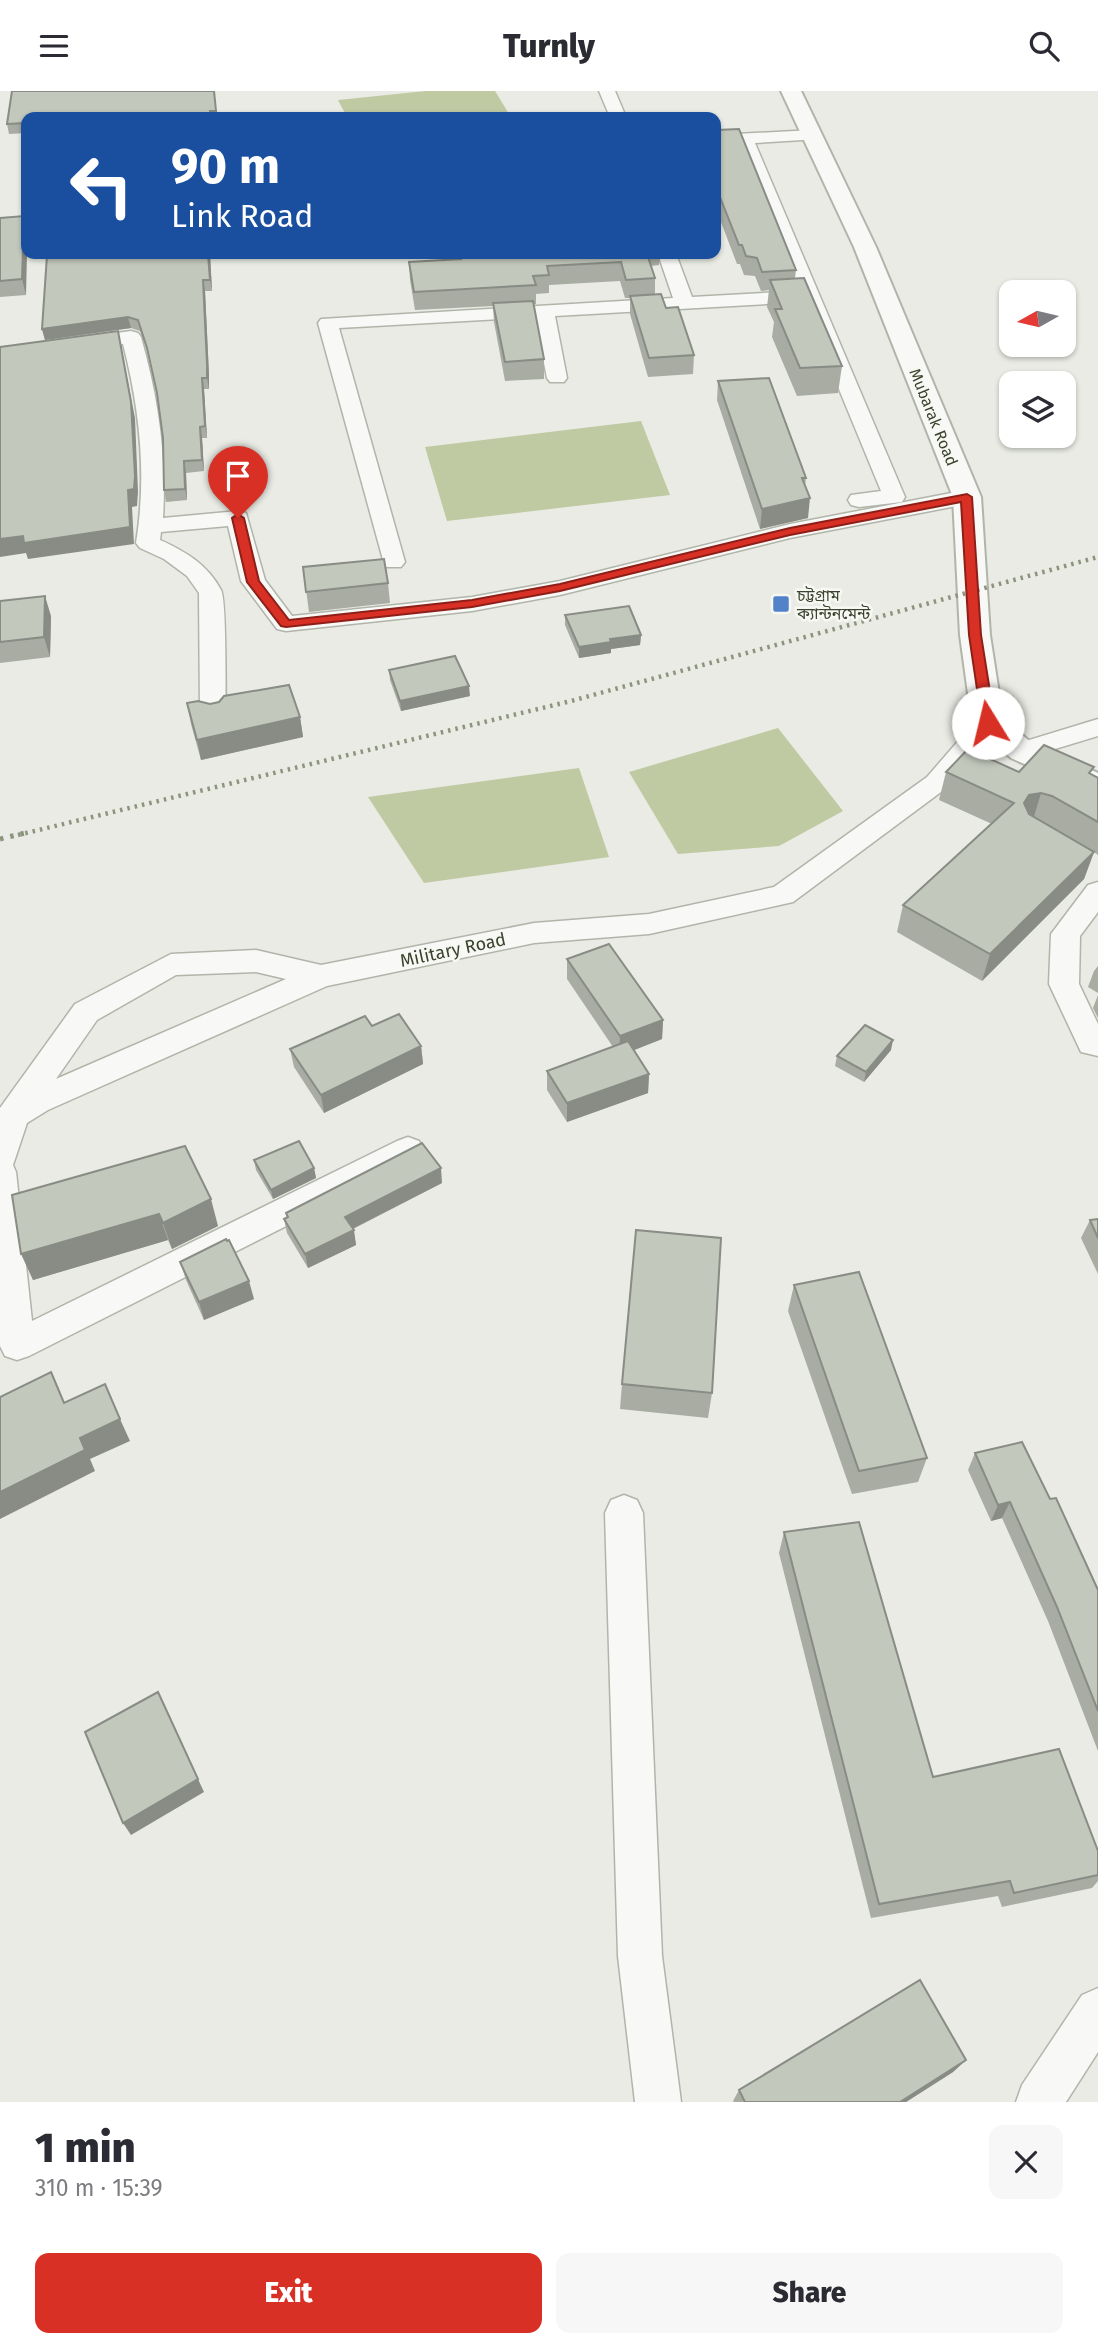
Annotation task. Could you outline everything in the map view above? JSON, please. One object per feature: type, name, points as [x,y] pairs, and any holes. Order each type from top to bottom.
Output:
[{"type":"street","points":[[607,91],[616,112]]},
{"type":"street","name":"Mubarak Road","points":[[791,91],[865,247],[967,497],[975,635],[988,723]]},
{"type":"street","points":[[721,141],[813,135]]},
{"type":"street","points":[[745,139],[894,497],[814,505]]},
{"type":"street","points":[[669,259],[684,302]]},
{"type":"street","points":[[393,562],[328,323],[812,296]]},
{"type":"street","points":[[544,310],[556,378]]},
{"type":"street","points":[[0,355],[131,337],[152,432],[151,526],[148,543],[172,554],[195,571],[211,593],[213,715]]},
{"type":"street","points":[[151,526],[238,518],[253,582],[286,624],[472,604],[560,588],[790,531],[967,497]]},
{"type":"street","points":[[988,723],[1022,751],[1098,786]]},
{"type":"street","name":"Military Road","points":[[0,1158],[6,1120],[86,1012],[171,965],[256,961],[321,977],[534,933],[649,924],[783,895],[936,783],[988,723]]},
{"type":"street","points":[[1022,751],[1098,727]]},
{"type":"street","points":[[1098,892],[1066,934],[1065,984],[1092,1044],[1098,1044]]},
{"type":"street","points":[[6,1120],[37,1101],[321,977]]},
{"type":"street","points":[[0,1172],[8,1349],[408,1150]]},
{"type":"street","points":[[624,1513],[639,1956],[658,2102]]},
{"type":"street","points":[[1038,2102],[1098,2011]]},
{"type":"shaded area","points":[[426,91],[495,91],[508,112],[344,112],[338,100]]},
{"type":"shaded area","points":[[641,421],[670,495],[447,521],[425,447]]},
{"type":"shaded area","points":[[778,728],[843,811],[779,846],[678,854],[629,772]]},
{"type":"shaded area","points":[[579,768],[609,857],[424,883],[368,797]]},
{"type":"building","points":[[12,91],[214,91],[216,111],[210,112],[21,112],[21,123],[7,124]]},
{"type":"building","points":[[739,129],[796,270],[762,272],[757,258],[746,256],[742,245],[739,245],[721,200],[721,130]]},
{"type":"building","points":[[21,216],[22,279],[0,281],[0,218]]},
{"type":"building","points":[[47,259],[208,259],[210,280],[203,280],[207,378],[202,378],[205,426],[200,427],[202,460],[184,461],[185,489],[164,490],[163,438],[157,393],[138,320],[128,317],[42,329]]},
{"type":"building","points":[[461,259],[649,259],[655,278],[626,280],[621,262],[547,266],[549,275],[533,276],[536,285],[414,292],[409,262]]},
{"type":"building","points":[[804,278],[842,366],[800,368],[775,309],[782,309],[770,280]]},
{"type":"building","points":[[661,294],[666,308],[678,307],[694,355],[649,358],[630,296]]},
{"type":"building","points":[[533,301],[544,359],[505,362],[493,303]]},
{"type":"building","points":[[118,331],[131,402],[135,476],[134,489],[128,490],[130,527],[24,543],[23,536],[0,539],[0,347]]},
{"type":"building","points":[[769,378],[806,478],[802,478],[810,498],[762,509],[718,381]]},
{"type":"building","points":[[384,559],[388,583],[306,592],[303,567]]},
{"type":"building","points":[[45,596],[44,637],[0,642],[0,601]]},
{"type":"building","points":[[629,606],[641,635],[579,647],[565,615]]},
{"type":"building","points":[[455,656],[469,686],[400,701],[389,670]]},
{"type":"building","points":[[289,685],[300,717],[197,740],[187,703],[198,701],[210,704],[219,702],[224,696]]},
{"type":"building","points":[[1044,745],[1094,767],[1089,773],[1098,778],[1098,822],[1052,796],[1041,793],[1029,795],[1024,803],[1029,814],[1094,852],[990,954],[903,905],[1014,803],[946,772],[968,749],[1019,772]]},
{"type":"building","points":[[609,944],[663,1020],[620,1036],[567,959]]},
{"type":"building","points":[[399,1014],[421,1046],[321,1095],[290,1049],[365,1016],[372,1026]]},
{"type":"building","points":[[865,1025],[893,1040],[866,1072],[837,1056]]},
{"type":"building","points":[[628,1041],[649,1074],[567,1103],[547,1071]]},
{"type":"building","points":[[299,1141],[314,1168],[271,1190],[254,1160]]},
{"type":"building","points":[[422,1143],[441,1168],[345,1217],[354,1230],[305,1254],[284,1219],[288,1217],[286,1213]]},
{"type":"building","points":[[185,1146],[211,1199],[163,1223],[159,1214],[21,1254],[12,1195]]},
{"type":"building","points":[[1098,1219],[1098,1238],[1090,1220]]},
{"type":"building","points":[[636,1230],[721,1238],[712,1393],[622,1384]]},
{"type":"building","points":[[226,1239],[229,1240],[249,1281],[199,1302],[180,1262]]},
{"type":"building","points":[[859,1272],[927,1458],[859,1471],[794,1285]]},
{"type":"building","points":[[51,1372],[64,1403],[105,1384],[120,1419],[80,1438],[85,1450],[0,1492],[0,1397]]},
{"type":"building","points":[[1022,1442],[1050,1499],[1056,1498],[1098,1590],[1098,1711],[1057,1607],[1010,1502],[998,1505],[975,1453]]},
{"type":"building","points":[[859,1522],[933,1777],[1059,1749],[1098,1851],[1098,1875],[1014,1893],[1010,1881],[879,1904],[784,1532]]},
{"type":"building","points":[[158,1692],[198,1779],[123,1823],[85,1732]]},
{"type":"building","points":[[920,1980],[966,2060],[900,2102],[745,2102],[739,2090]]},
{"type":"railway","points":[[18,835],[571,701],[1098,557]]},
{"type":"railway","points":[[0,839],[25,833]]},
{"type":"place","name":"চট্টগ্রাম ক্যান্টনমেন্ট","points":[[781,604]]},
{"type":"route","points":[[238,518],[253,582],[286,624],[472,604],[560,588],[790,531],[967,497],[975,635],[988,723]]}]
